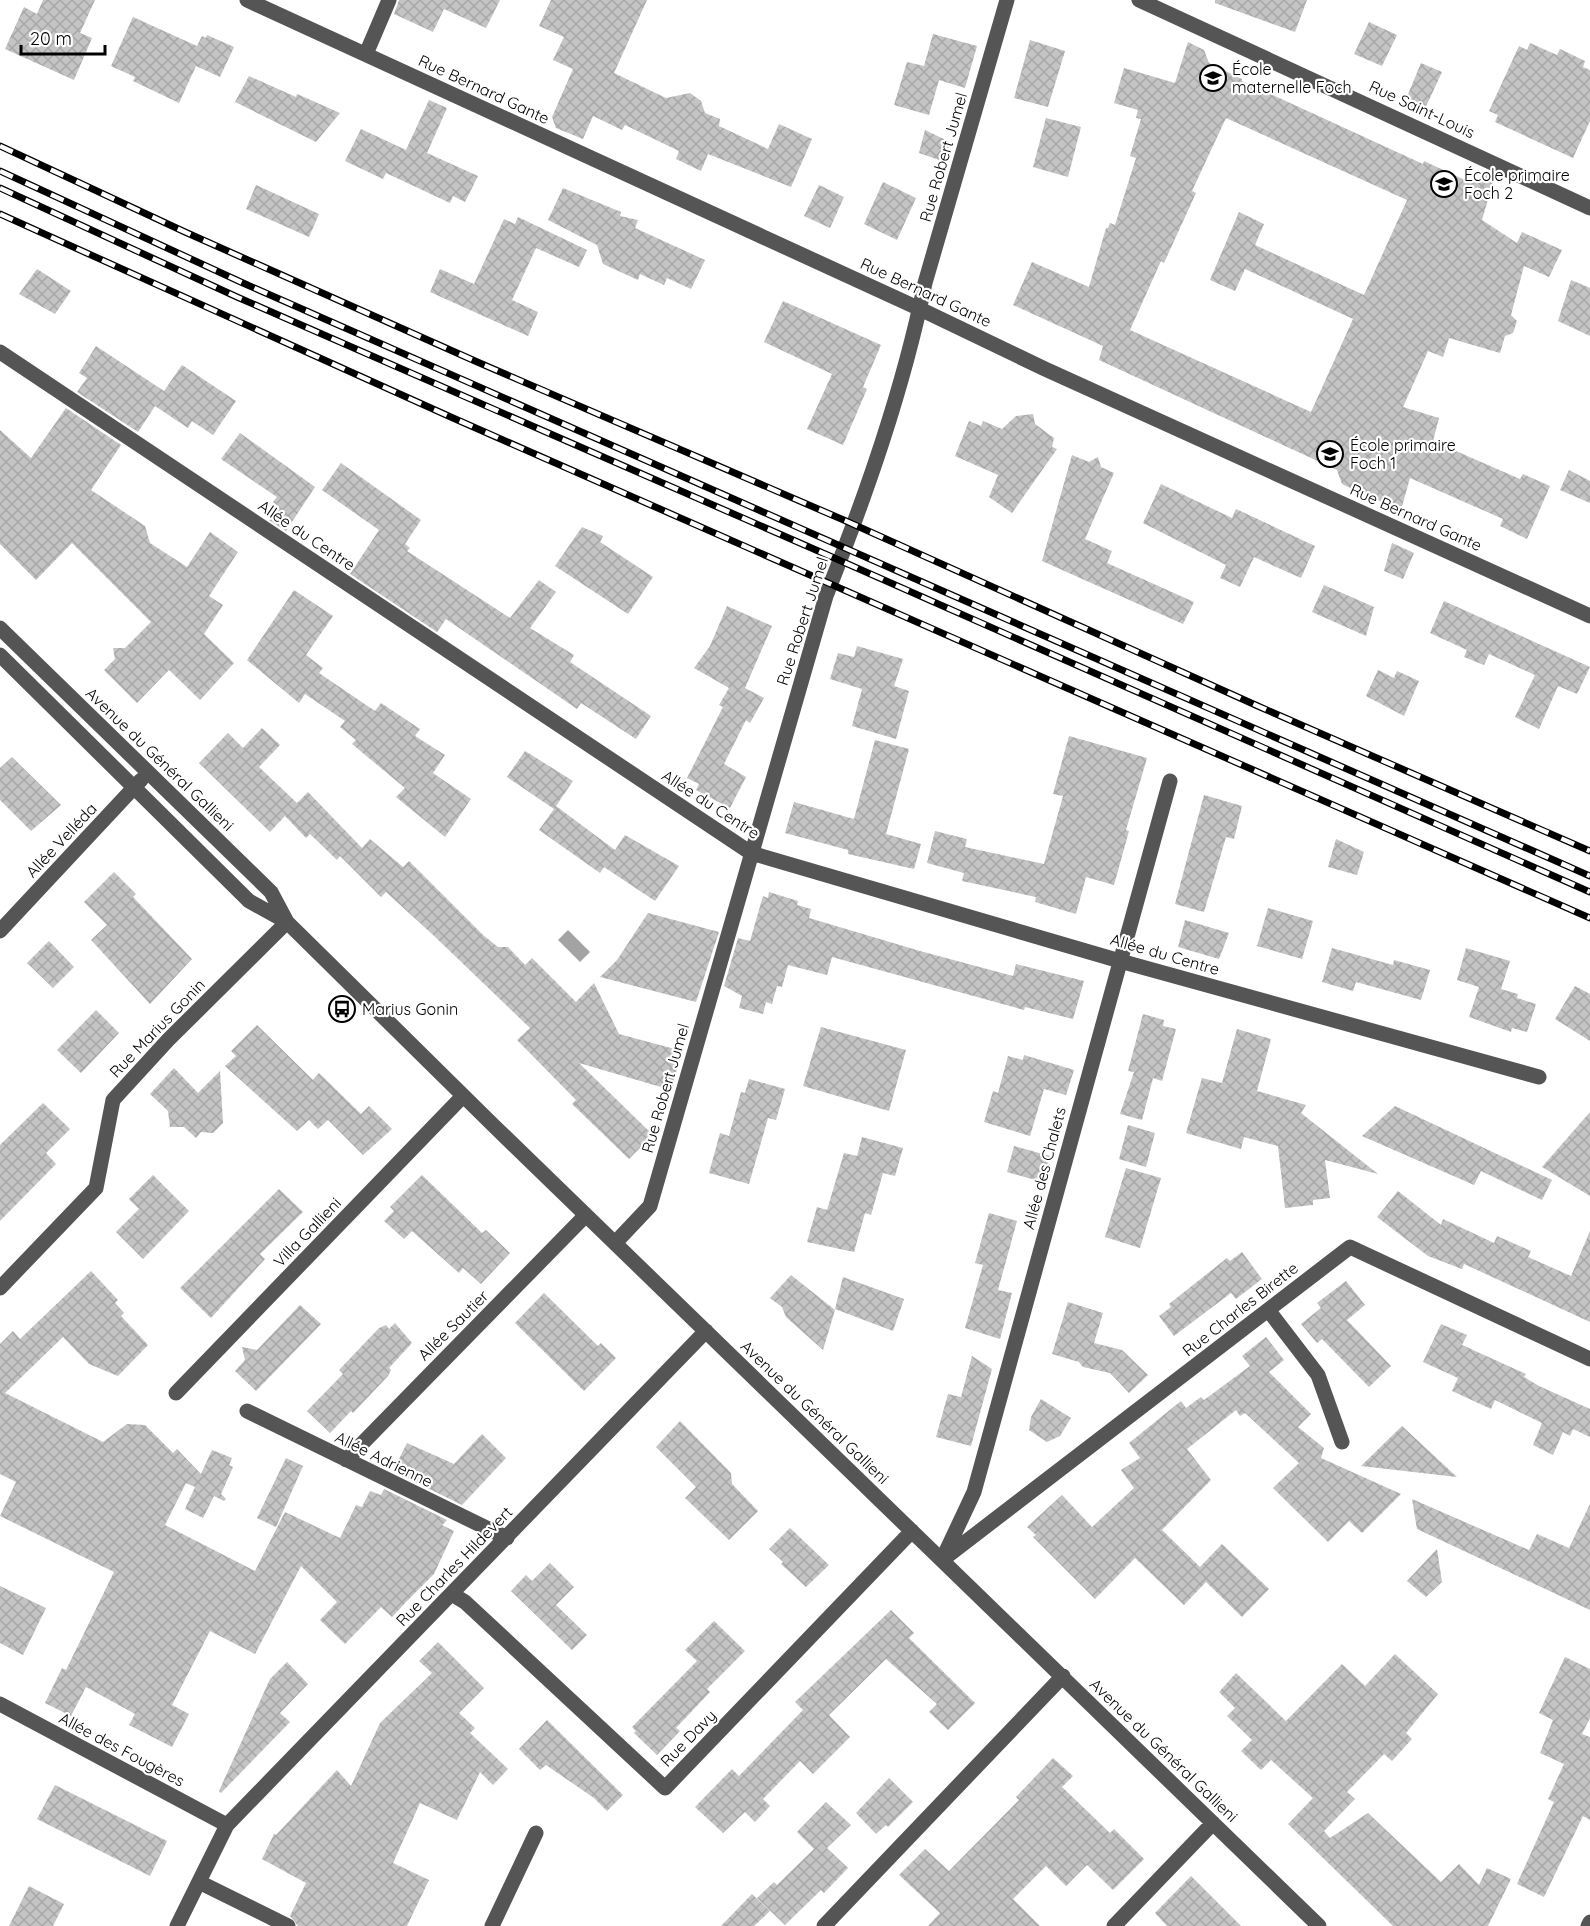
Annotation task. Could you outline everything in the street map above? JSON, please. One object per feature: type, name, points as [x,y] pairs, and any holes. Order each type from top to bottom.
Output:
[{"type":"street","name":"Rue Bernard Gante","points":[[247,0],[920,309],[1045,369],[1590,616]]},
{"type":"street","points":[[366,54],[389,0]]},
{"type":"street","name":"Rue Robert Jumel","points":[[616,1242],[651,1206],[826,596],[859,514],[920,309],[1007,0]]},
{"type":"street","name":"Rue Saint-Louis","points":[[1139,0],[1590,208]]},
{"type":"street","name":"Allée du Centre","points":[[0,352],[751,853],[1120,960],[1539,1077]]},
{"type":"street","name":"Avenue du Général Gallieni","points":[[0,628],[271,892],[287,922]]},
{"type":"street","name":"Avenue du Général Gallieni","points":[[0,655],[249,901],[287,922],[463,1096],[1319,1926]]},
{"type":"street","name":"Allée Velléda","points":[[0,931],[147,773]]},
{"type":"street","name":"Allée des Chalets","points":[[942,1560],[974,1492],[1170,781]]},
{"type":"street","name":"Rue Marius Gonin","points":[[0,1288],[96,1188],[113,1100],[168,1040],[287,922]]},
{"type":"street","name":"Villa Gallieni","points":[[176,1393],[463,1096]]},
{"type":"street","name":"Allée Sautier","points":[[346,1460],[586,1215]]},
{"type":"street","name":"Rue Charles Birette","points":[[942,1560],[1350,1247],[1590,1359]]},
{"type":"street","points":[[1269,1311],[1318,1375],[1342,1442]]},
{"type":"street","name":"Rue Charles Hildevert","points":[[177,1926],[227,1825],[706,1331]]},
{"type":"street","name":"Allée Adrienne","points":[[247,1411],[507,1538]]},
{"type":"street","name":"Rue Davy","points":[[452,1594],[465,1602],[665,1788],[912,1531]]},
{"type":"street","points":[[824,1926],[1063,1676]]},
{"type":"street","name":"Allée des Fougères","points":[[0,1704],[227,1825]]},
{"type":"street","points":[[1114,1926],[1214,1823]]},
{"type":"street","points":[[492,1926],[536,1833]]},
{"type":"street","points":[[199,1882],[288,1926]]},
{"type":"shaded area","points":[[568,930],[590,952],[580,962],[558,940]]},
{"type":"building","points":[[43,0],[95,0],[80,33],[92,38],[74,80],[5,49],[24,7],[37,14]]},
{"type":"building","points":[[399,0],[500,0],[486,28],[444,9],[433,32],[394,14]]},
{"type":"building","points":[[551,0],[647,0],[614,73],[666,98],[690,93],[701,101],[705,113],[720,119],[719,126],[768,149],[779,124],[812,139],[791,187],[708,154],[701,171],[676,159],[679,151],[625,125],[622,130],[593,116],[583,139],[556,128],[552,117],[573,69],[553,60],[564,37],[539,26]]},
{"type":"building","points":[[1215,0],[1307,0],[1295,32],[1215,3]]},
{"type":"building","points":[[133,17],[197,46],[202,36],[206,38],[207,35],[234,47],[220,77],[196,66],[179,103],[133,81],[135,77],[111,66]]},
{"type":"building","points":[[1369,22],[1397,35],[1382,66],[1354,54]]},
{"type":"building","points":[[933,34],[977,46],[965,88],[939,80],[929,115],[894,105],[907,62],[924,66]]},
{"type":"building","points":[[1030,40],[1065,51],[1048,107],[1014,98]]},
{"type":"building","points":[[1188,42],[1204,50],[1209,63],[1242,81],[1423,164],[1424,161],[1469,182],[1491,173],[1495,175],[1482,220],[1517,243],[1522,232],[1562,250],[1549,277],[1524,266],[1511,315],[1517,321],[1513,333],[1505,336],[1500,353],[1449,338],[1443,357],[1428,351],[1403,407],[1439,418],[1433,441],[1520,479],[1523,474],[1550,486],[1527,539],[1500,526],[1503,519],[1410,478],[1401,510],[1361,493],[1342,484],[1337,470],[1099,360],[1103,346],[1013,305],[1032,262],[1089,287],[1106,228],[1110,223],[1115,225],[1136,158],[1130,156],[1141,119],[1136,118],[1138,110],[1114,103],[1124,68],[1175,83]],"holes":[[[1226,118],[1407,200],[1364,295],[1255,245],[1264,224],[1239,212],[1210,280],[1235,291],[1245,269],[1353,319],[1311,412],[1130,330],[1161,261],[1164,263],[1196,193],[1192,191]]]},
{"type":"building","points":[[1530,43],[1557,55],[1560,49],[1585,61],[1583,67],[1590,70],[1590,121],[1573,158],[1495,122],[1498,115],[1489,111],[1519,46],[1527,50]]},
{"type":"building","points":[[1421,63],[1442,72],[1423,113],[1404,104]]},
{"type":"building","points":[[249,76],[340,113],[316,142],[235,102]]},
{"type":"building","points":[[429,100],[447,108],[427,153],[478,176],[465,202],[453,196],[450,203],[386,173],[383,179],[345,161],[361,129],[406,150]]},
{"type":"building","points":[[1046,118],[1081,127],[1068,177],[1033,167]]},
{"type":"building","points":[[925,130],[950,142],[945,162],[919,153]]},
{"type":"building","points":[[883,182],[916,198],[897,240],[864,224]]},
{"type":"building","points":[[256,185],[319,214],[309,237],[246,209]]},
{"type":"building","points":[[819,185],[844,197],[830,228],[804,216]]},
{"type":"building","points":[[563,188],[621,212],[620,216],[638,220],[635,228],[705,260],[691,289],[667,278],[664,285],[640,274],[638,280],[603,264],[597,245],[548,220]]},
{"type":"building","points":[[518,217],[587,250],[579,267],[536,248],[512,300],[538,312],[528,336],[430,292],[440,269],[474,284],[504,219],[515,224]]},
{"type":"building","points":[[37,269],[71,291],[55,314],[19,294]]},
{"type":"building","points":[[1571,280],[1590,288],[1590,336],[1558,321]]},
{"type":"building","points":[[783,301],[881,345],[863,387],[867,389],[843,445],[807,429],[832,374],[764,342]]},
{"type":"building","points":[[96,346],[164,391],[182,365],[236,401],[213,435],[192,421],[188,428],[155,406],[138,432],[77,392],[87,378],[79,373]]},
{"type":"building","points":[[66,408],[121,445],[91,490],[145,526],[150,543],[187,567],[210,532],[238,552],[209,596],[223,605],[204,634],[234,663],[200,700],[169,670],[137,703],[104,670],[115,659],[113,648],[125,648],[151,622],[72,543],[36,580],[0,544],[0,430],[31,458]]},
{"type":"building","points":[[1033,414],[1035,424],[1054,438],[1052,447],[1057,449],[1012,513],[989,497],[998,475],[955,456],[969,421],[981,426],[983,421],[1002,429],[1016,416]]},
{"type":"building","points":[[240,433],[315,487],[286,531],[269,520],[278,506],[273,502],[277,497],[221,459]]},
{"type":"building","points":[[1072,455],[1089,462],[1098,457],[1101,467],[1114,473],[1085,539],[1112,551],[1107,563],[1194,602],[1183,624],[1042,561]]},
{"type":"building","points":[[341,463],[421,520],[405,544],[410,548],[407,551],[510,618],[539,580],[556,592],[530,628],[574,655],[570,662],[651,716],[636,739],[581,703],[577,709],[446,619],[437,632],[350,574],[379,530],[322,490]]},
{"type":"building","points":[[1569,470],[1590,481],[1590,503],[1560,490]]},
{"type":"building","points":[[1161,484],[1232,518],[1236,509],[1315,546],[1301,578],[1254,557],[1240,587],[1220,578],[1226,565],[1143,523]]},
{"type":"building","points":[[582,527],[603,536],[600,542],[653,577],[628,614],[555,566]]},
{"type":"building","points":[[1392,543],[1414,553],[1403,579],[1384,571]]},
{"type":"building","points":[[1324,585],[1374,607],[1366,636],[1312,612]]},
{"type":"building","points":[[294,590],[333,616],[306,655],[323,668],[319,673],[375,711],[381,703],[420,729],[415,736],[445,755],[433,773],[471,799],[445,837],[396,797],[405,788],[352,744],[356,740],[340,727],[345,721],[305,694],[299,703],[247,660]]},
{"type":"building","points":[[1444,601],[1590,667],[1577,694],[1558,686],[1539,729],[1515,717],[1535,675],[1489,654],[1484,665],[1464,657],[1467,650],[1430,633]]},
{"type":"building","points":[[727,606],[772,626],[745,688],[764,698],[750,723],[746,720],[724,764],[746,777],[730,808],[696,790],[699,784],[687,778],[723,707],[719,705],[729,688],[694,668],[710,646]]},
{"type":"building","points":[[857,646],[903,659],[894,686],[909,691],[896,739],[852,726],[862,689],[830,679],[838,653],[854,657]]},
{"type":"building","points":[[1378,670],[1394,678],[1397,671],[1419,681],[1404,716],[1366,696]]},
{"type":"building","points":[[262,728],[280,745],[259,767],[297,803],[308,792],[362,848],[370,839],[403,867],[409,861],[483,935],[498,947],[508,947],[525,965],[532,958],[576,1002],[594,983],[619,1034],[682,1051],[671,1090],[579,1063],[653,1135],[629,1159],[572,1104],[576,1100],[517,1040],[530,1028],[432,934],[386,892],[381,897],[340,856],[337,860],[310,834],[306,838],[285,816],[270,832],[199,763],[228,733],[243,748]]},
{"type":"building","points":[[1069,736],[1147,758],[1126,830],[1129,831],[1114,885],[1086,877],[1076,914],[1035,902],[1036,897],[962,881],[964,873],[927,863],[935,831],[967,839],[965,847],[1044,864],[1063,796],[1053,794]]},
{"type":"building","points":[[875,740],[909,749],[886,834],[921,844],[914,869],[848,854],[848,850],[785,833],[794,802],[854,819]]},
{"type":"building","points":[[525,751],[573,781],[556,806],[615,850],[625,835],[679,866],[655,901],[604,867],[600,873],[539,830],[554,809],[507,777]]},
{"type":"building","points":[[12,757],[61,805],[31,831],[0,800],[0,768]]},
{"type":"building","points":[[1204,795],[1242,806],[1234,839],[1226,837],[1204,912],[1175,904]]},
{"type":"building","points":[[1336,839],[1364,852],[1357,875],[1328,867]]},
{"type":"building","points":[[114,872],[136,894],[133,897],[192,959],[150,1004],[91,940],[107,925],[84,902]]},
{"type":"building","points":[[769,892],[798,901],[797,905],[811,909],[809,918],[920,951],[1013,976],[1016,964],[1084,981],[1073,1019],[1025,1007],[1024,1010],[832,957],[827,975],[788,965],[782,987],[777,986],[772,1004],[766,1002],[763,1014],[739,1008],[742,996],[724,986],[738,938],[750,941],[763,896],[768,898]]},
{"type":"building","points":[[1268,908],[1313,921],[1302,959],[1257,946]]},
{"type":"building","points":[[648,913],[719,932],[696,1002],[600,977],[617,960]]},
{"type":"building","points":[[1185,920],[1229,933],[1219,959],[1178,947]]},
{"type":"building","points":[[49,941],[74,967],[53,988],[27,963]]},
{"type":"building","points":[[1332,948],[1393,965],[1394,960],[1430,970],[1421,1000],[1356,982],[1353,991],[1322,982]]},
{"type":"building","points":[[1466,948],[1510,961],[1501,989],[1518,994],[1517,998],[1536,1004],[1527,1032],[1512,1028],[1511,1032],[1469,1017],[1479,987],[1457,980]]},
{"type":"building","points":[[1575,986],[1590,994],[1590,1041],[1555,1019]]},
{"type":"building","points":[[96,1010],[119,1033],[81,1073],[57,1050]]},
{"type":"building","points":[[1143,1014],[1164,1020],[1163,1026],[1176,1029],[1162,1081],[1153,1078],[1142,1120],[1120,1114],[1134,1072],[1128,1071]]},
{"type":"building","points":[[257,1025],[313,1080],[319,1073],[361,1114],[369,1106],[392,1129],[363,1155],[328,1120],[318,1129],[309,1120],[297,1131],[225,1066],[236,1056],[231,1051]]},
{"type":"building","points":[[821,1027],[906,1050],[889,1111],[803,1086]]},
{"type":"building","points":[[1237,1029],[1271,1039],[1257,1091],[1306,1105],[1301,1113],[1378,1174],[1325,1160],[1330,1198],[1313,1200],[1313,1205],[1285,1208],[1278,1146],[1244,1137],[1241,1149],[1186,1133],[1202,1078],[1222,1083]]},
{"type":"building","points":[[1024,1055],[1074,1070],[1066,1095],[1044,1089],[1030,1136],[984,1122],[993,1091],[998,1093],[1008,1056],[1023,1060]]},
{"type":"building","points":[[174,1068],[198,1093],[220,1071],[223,1123],[213,1133],[201,1132],[196,1138],[184,1127],[170,1127],[168,1111],[150,1094]]},
{"type":"building","points":[[749,1079],[785,1089],[776,1120],[768,1118],[749,1184],[709,1173],[720,1133],[729,1136],[741,1092],[745,1093]]},
{"type":"building","points":[[43,1103],[70,1129],[46,1153],[56,1164],[0,1221],[0,1145]]},
{"type":"building","points":[[1395,1106],[1552,1180],[1542,1200],[1481,1171],[1474,1185],[1362,1136]]},
{"type":"building","points":[[1590,1112],[1590,1196],[1542,1167]]},
{"type":"building","points":[[1128,1125],[1155,1133],[1146,1167],[1119,1159]]},
{"type":"building","points":[[862,1137],[903,1148],[895,1176],[883,1173],[871,1215],[865,1213],[854,1252],[807,1242],[817,1207],[827,1210],[844,1153],[857,1156]]},
{"type":"building","points":[[1014,1146],[1050,1156],[1042,1182],[1007,1172]]},
{"type":"building","points":[[1126,1168],[1161,1178],[1140,1248],[1105,1237]]},
{"type":"building","points":[[153,1175],[189,1211],[143,1259],[116,1232],[139,1209],[129,1199]]},
{"type":"building","points":[[422,1175],[482,1233],[486,1230],[510,1253],[481,1284],[463,1268],[459,1273],[412,1231],[404,1239],[384,1221],[394,1211],[390,1207]]},
{"type":"building","points":[[279,1189],[303,1212],[260,1254],[265,1259],[211,1318],[180,1288]]},
{"type":"building","points":[[1398,1191],[1441,1225],[1443,1219],[1494,1243],[1497,1236],[1531,1251],[1528,1257],[1571,1276],[1590,1231],[1590,1322],[1464,1264],[1462,1269],[1428,1256],[1377,1217]]},
{"type":"building","points":[[989,1213],[1017,1221],[998,1290],[1012,1293],[1000,1339],[965,1328],[983,1265],[975,1263]]},
{"type":"building","points":[[1242,1252],[1262,1279],[1236,1299],[1231,1293],[1174,1336],[1159,1316],[1171,1307],[1169,1304],[1227,1258],[1230,1261]]},
{"type":"building","points":[[91,1271],[118,1300],[115,1303],[124,1313],[121,1316],[148,1345],[118,1376],[89,1364],[63,1337],[5,1393],[103,1442],[127,1424],[145,1425],[173,1453],[177,1449],[201,1474],[212,1450],[232,1458],[229,1465],[233,1467],[221,1494],[226,1499],[224,1501],[214,1496],[203,1518],[185,1509],[195,1487],[186,1483],[165,1525],[255,1571],[285,1512],[340,1538],[356,1505],[362,1507],[370,1491],[381,1495],[384,1489],[447,1520],[442,1525],[454,1531],[434,1574],[392,1617],[381,1607],[345,1644],[320,1620],[337,1602],[301,1566],[255,1654],[210,1631],[172,1705],[189,1714],[172,1747],[129,1725],[135,1714],[86,1687],[71,1716],[45,1703],[62,1668],[66,1670],[114,1572],[0,1516],[16,1482],[0,1474],[0,1344],[13,1331],[20,1339]]},
{"type":"building","points":[[791,1275],[835,1310],[823,1350],[786,1317],[782,1307],[770,1298]]},
{"type":"building","points":[[843,1277],[904,1299],[893,1331],[835,1309]]},
{"type":"building","points":[[1346,1281],[1365,1305],[1347,1320],[1391,1366],[1369,1387],[1322,1339],[1317,1343],[1301,1324],[1321,1308],[1317,1303]]},
{"type":"building","points":[[544,1293],[598,1346],[601,1343],[616,1358],[584,1391],[515,1323]]},
{"type":"building","points":[[1068,1302],[1103,1313],[1094,1343],[1122,1350],[1148,1375],[1129,1393],[1110,1373],[1083,1367],[1079,1362],[1052,1354]]},
{"type":"building","points":[[300,1305],[321,1324],[256,1391],[235,1371],[245,1360],[242,1347],[257,1350]]},
{"type":"building","points":[[395,1323],[412,1343],[389,1368],[391,1370],[388,1376],[353,1413],[351,1411],[330,1433],[307,1411],[343,1374],[339,1370],[379,1328],[386,1325],[389,1329]]},
{"type":"building","points":[[1441,1324],[1467,1335],[1462,1345],[1526,1374],[1524,1377],[1539,1386],[1590,1409],[1590,1437],[1573,1429],[1570,1436],[1563,1432],[1553,1455],[1533,1445],[1542,1423],[1495,1400],[1491,1409],[1452,1391],[1458,1378],[1423,1362]]},
{"type":"building","points":[[1266,1337],[1284,1360],[1269,1372],[1311,1414],[1298,1427],[1324,1448],[1321,1458],[1401,1494],[1362,1533],[1349,1521],[1328,1542],[1273,1488],[1299,1463],[1245,1413],[1240,1416],[1236,1410],[1187,1449],[1211,1480],[1162,1530],[1200,1567],[1222,1544],[1269,1589],[1242,1617],[1206,1582],[1184,1605],[1135,1558],[1095,1599],[1033,1537],[1036,1535],[1027,1527],[1062,1495],[1092,1527],[1134,1488],[1121,1470],[1140,1458],[1129,1443],[1181,1401],[1186,1408],[1201,1397],[1204,1400],[1250,1366],[1242,1356]]},
{"type":"building","points":[[972,1356],[992,1369],[971,1446],[936,1437],[948,1394],[961,1397]]},
{"type":"building","points":[[1041,1399],[1071,1418],[1060,1436],[1047,1442],[1029,1430],[1031,1417]]},
{"type":"building","points":[[680,1421],[731,1473],[732,1484],[758,1511],[729,1540],[685,1498],[696,1487],[656,1447]]},
{"type":"building","points":[[1402,1426],[1457,1477],[1361,1466]]},
{"type":"building","points":[[482,1434],[506,1458],[462,1505],[393,1471],[407,1443],[454,1464]]},
{"type":"building","points":[[286,1458],[303,1466],[276,1527],[257,1518]]},
{"type":"building","points":[[1412,1499],[1529,1550],[1537,1534],[1569,1548],[1590,1504],[1590,1610],[1417,1529]]},
{"type":"building","points":[[790,1528],[829,1565],[806,1587],[781,1564],[783,1562],[769,1549]]},
{"type":"building","points":[[1437,1549],[1442,1582],[1426,1597],[1407,1581]]},
{"type":"building","points":[[550,1563],[574,1587],[556,1605],[587,1635],[572,1650],[511,1591],[526,1575],[532,1581]]},
{"type":"building","points":[[0,1586],[46,1608],[23,1655],[0,1643]]},
{"type":"building","points":[[891,1610],[914,1633],[909,1638],[975,1703],[948,1730],[929,1712],[937,1704],[886,1659],[829,1715],[850,1737],[813,1774],[800,1761],[763,1799],[770,1806],[755,1822],[745,1812],[723,1833],[695,1807],[732,1769],[739,1776],[803,1710],[795,1702]]},
{"type":"building","points":[[714,1621],[745,1651],[707,1689],[710,1692],[676,1728],[680,1731],[657,1755],[634,1733],[636,1731],[632,1727],[697,1661],[685,1650]]},
{"type":"building","points":[[438,1642],[484,1688],[459,1713],[475,1728],[470,1733],[508,1769],[493,1785],[480,1772],[457,1820],[420,1803],[393,1863],[429,1880],[407,1926],[298,1926],[290,1916],[306,1883],[262,1859],[274,1834],[276,1835],[337,1770],[351,1786],[380,1723],[432,1673],[419,1661]]},
{"type":"building","points":[[1395,1654],[1438,1694],[1406,1733],[1412,1739],[1392,1761],[1384,1754],[1347,1792],[1355,1799],[1324,1831],[1330,1838],[1368,1813],[1441,1882],[1459,1864],[1479,1885],[1487,1868],[1511,1879],[1488,1926],[1393,1926],[1288,1824],[1313,1798],[1271,1760],[1261,1770],[1241,1751],[1252,1740],[1227,1716],[1235,1708],[1219,1692],[1236,1673],[1286,1721],[1342,1664],[1365,1686]]},
{"type":"building","points":[[1565,1657],[1590,1669],[1590,1718],[1582,1734],[1590,1737],[1590,1820],[1583,1816],[1544,1897],[1517,1884],[1554,1802],[1548,1799],[1564,1764],[1540,1753],[1553,1720],[1539,1713]]},
{"type":"building","points":[[287,1662],[308,1684],[280,1713],[290,1722],[221,1793],[219,1791],[270,1679]]},
{"type":"building","points":[[547,1720],[623,1795],[607,1811],[594,1798],[546,1765],[540,1770],[519,1749]]},
{"type":"building","points":[[1053,1758],[1073,1776],[1062,1787],[1110,1833],[1114,1829],[1144,1859],[1113,1890],[1087,1865],[1066,1886],[1046,1866],[1013,1899],[1040,1926],[928,1926],[940,1913],[899,1875],[925,1849],[949,1871],[1019,1800],[1016,1797]]},
{"type":"building","points":[[889,1778],[913,1802],[888,1827],[886,1825],[876,1834],[856,1813]]},
{"type":"building","points":[[55,1785],[167,1841],[150,1876],[37,1819]]},
{"type":"building","points":[[826,1802],[851,1825],[827,1848],[848,1868],[824,1893],[821,1890],[785,1925],[757,1898],[774,1882],[777,1885],[814,1849],[797,1832]]},
{"type":"building","points":[[1191,1876],[1241,1926],[1167,1926],[1155,1913]]},
{"type":"building","points":[[29,1886],[64,1904],[53,1926],[9,1926]]},
{"type":"building","points":[[752,1894],[770,1911],[754,1926],[721,1926]]},
{"type":"railway","points":[[0,146],[185,232],[475,361],[846,521],[1260,707],[1590,851]]},
{"type":"railway","points":[[0,171],[243,283],[1590,876]]},
{"type":"railway","points":[[0,188],[237,297],[1590,892]]},
{"type":"railway","points":[[0,214],[453,418],[1590,918]]},
{"type":"place","name":"École maternelle Foch","points":[[1213,78]]},
{"type":"place","name":"École primaire Foch 2","points":[[1444,184]]},
{"type":"place","name":"École primaire Foch 1","points":[[1330,454]]},
{"type":"place","name":"Marius Gonin","points":[[342,1009]]}]
